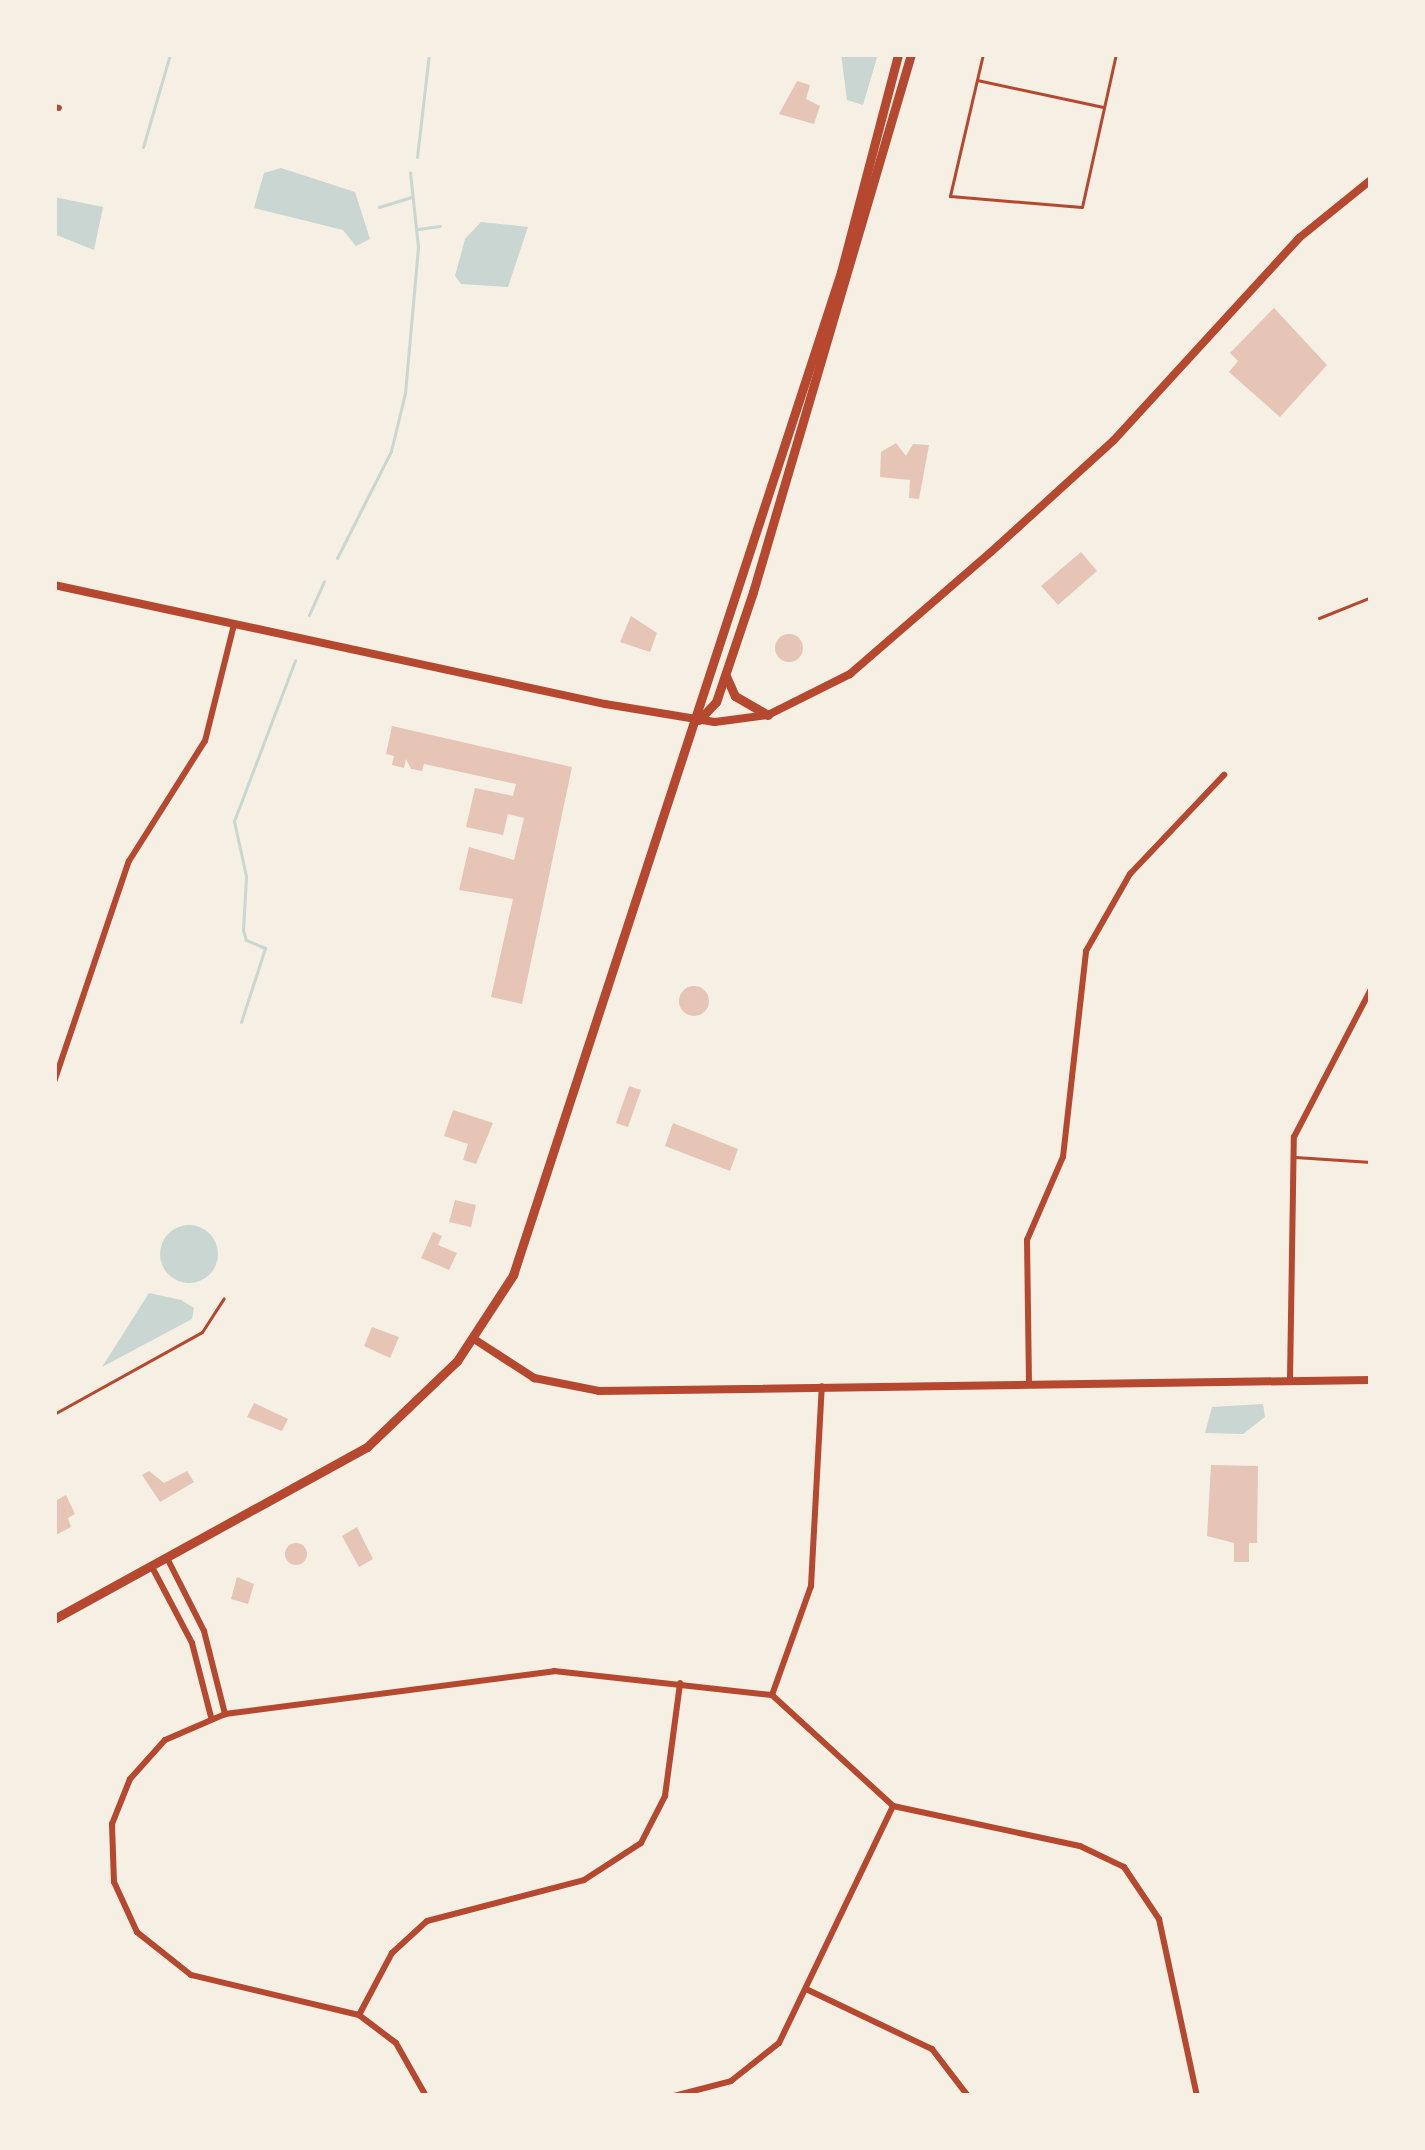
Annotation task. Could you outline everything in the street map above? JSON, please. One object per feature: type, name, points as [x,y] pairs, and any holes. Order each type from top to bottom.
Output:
[{"type":"main road","points":[[58,1615],[367,1447],[474,1339],[532,1227],[848,249],[898,54]]},
{"type":"main road","points":[[699,720],[726,675],[860,249],[911,54]]},
{"type":"main road","points":[[54,585],[699,720],[768,715],[850,674],[991,552],[1114,440],[1299,238],[1371,180]]},
{"type":"main road","points":[[726,675],[735,696],[768,715]]},
{"type":"main road","points":[[474,1339],[518,1370],[578,1390],[1371,1380]]},
{"type":"street","points":[[54,1082],[129,861],[205,741],[234,625]]},
{"type":"street","points":[[1029,1383],[1027,1240],[1063,1157],[1086,951],[1120,886],[1224,775]]},
{"type":"street","points":[[1290,1380],[1291,1156],[1314,1087],[1371,989]]},
{"type":"street","points":[[772,1695],[811,1586],[822,1386]]},
{"type":"street","points":[[167,1558],[204,1631],[225,1714]]},
{"type":"street","points":[[152,1567],[192,1643],[211,1718]]},
{"type":"street","points":[[426,2096],[396,2044],[359,2015],[191,1975],[149,1946],[124,1911],[110,1851],[122,1792],[165,1740],[225,1714],[554,1671],[772,1695],[893,1806],[1095,1850],[1136,1878],[1159,1919],[1196,2096]]},
{"type":"street","points":[[359,2015],[392,1953],[427,1921],[584,1880],[641,1844],[665,1796],[680,1683]]},
{"type":"street","points":[[674,2096],[757,2066],[806,1989],[893,1806]]},
{"type":"street","points":[[806,1989],[932,2049],[968,2096]]},
{"type":"lane","points":[[983,54],[949,190],[956,200],[1082,207],[1116,54]]},
{"type":"lane","points":[[977,80],[1105,107]]},
{"type":"lane","points":[[1319,618],[1371,598]]},
{"type":"lane","points":[[1291,1156],[1371,1162]]},
{"type":"lane","points":[[54,1414],[202,1332],[224,1298]]},
{"type":"shaded area","points":[[841,54],[878,54],[863,105],[847,100]]},
{"type":"shaded area","points":[[281,168],[355,192],[370,239],[356,246],[343,230],[254,208],[264,173]]},
{"type":"shaded area","points":[[54,197],[103,207],[94,250],[54,234]]},
{"type":"shaded area","points":[[481,222],[528,227],[508,287],[461,284],[455,276],[465,239]]},
{"type":"shaded area","points":[[189,1225],[210,1233],[218,1254],[210,1275],[189,1283],[168,1275],[160,1254],[168,1233]]},
{"type":"shaded area","points":[[149,1293],[181,1300],[194,1308],[192,1319],[102,1367]]},
{"type":"shaded area","points":[[1263,1404],[1265,1417],[1243,1434],[1205,1433],[1212,1407]]},
{"type":"building","points":[[797,81],[810,85],[806,99],[820,106],[814,124],[779,114]]},
{"type":"building","points":[[1274,308],[1327,365],[1280,417],[1229,372],[1238,361],[1230,353]]},
{"type":"building","points":[[896,443],[906,456],[913,444],[929,445],[919,499],[909,498],[910,480],[880,477],[881,452]]},
{"type":"building","points":[[1081,552],[1097,571],[1058,605],[1041,586]]},
{"type":"building","points":[[631,616],[657,633],[650,652],[620,642]]},
{"type":"building","points":[[789,634],[799,638],[803,648],[799,658],[789,662],[779,658],[775,648],[779,638]]},
{"type":"building","points":[[392,726],[572,767],[522,1004],[491,997],[513,899],[459,890],[469,847],[514,860],[524,818],[508,814],[503,835],[466,827],[475,788],[513,796],[516,784],[424,764],[422,771],[411,769],[406,759],[404,768],[392,765],[394,756],[386,754]]},
{"type":"building","points":[[694,986],[709,1001],[694,1016],[679,1001]]},
{"type":"building","points":[[629,1086],[641,1090],[628,1127],[616,1123]]},
{"type":"building","points":[[453,1110],[493,1123],[476,1164],[463,1160],[468,1144],[444,1136]]},
{"type":"building","points":[[673,1123],[738,1149],[730,1171],[665,1146]]},
{"type":"building","points":[[455,1200],[476,1205],[471,1227],[449,1222]]},
{"type":"building","points":[[433,1232],[442,1236],[438,1245],[457,1253],[449,1270],[421,1258]]},
{"type":"building","points":[[372,1327],[399,1337],[390,1358],[364,1346]]},
{"type":"building","points":[[254,1403],[288,1419],[282,1431],[247,1417]]},
{"type":"building","points":[[1211,1465],[1258,1466],[1257,1543],[1249,1543],[1249,1562],[1234,1562],[1234,1543],[1207,1536]]},
{"type":"building","points":[[149,1471],[164,1483],[187,1471],[194,1482],[160,1502],[142,1475]]},
{"type":"building","points":[[54,1493],[57,1500],[66,1495],[75,1514],[68,1518],[71,1527],[54,1536]]},
{"type":"building","points":[[357,1527],[373,1559],[359,1567],[342,1536]]},
{"type":"building","points":[[296,1543],[307,1554],[296,1565],[285,1554]]},
{"type":"building","points":[[237,1577],[254,1584],[248,1604],[231,1599]]},
{"type":"waterway","points":[[143,147],[170,54]]},
{"type":"waterway","points":[[417,157],[429,54]]},
{"type":"waterway","points":[[337,558],[391,451],[405,393],[418,247],[410,172]]},
{"type":"waterway","points":[[379,207],[411,197]]},
{"type":"waterway","points":[[418,229],[440,226]]},
{"type":"waterway","points":[[309,615],[324,581]]},
{"type":"waterway","points":[[241,1022],[265,948],[246,940],[243,930],[246,876],[234,821],[295,660]]}]
